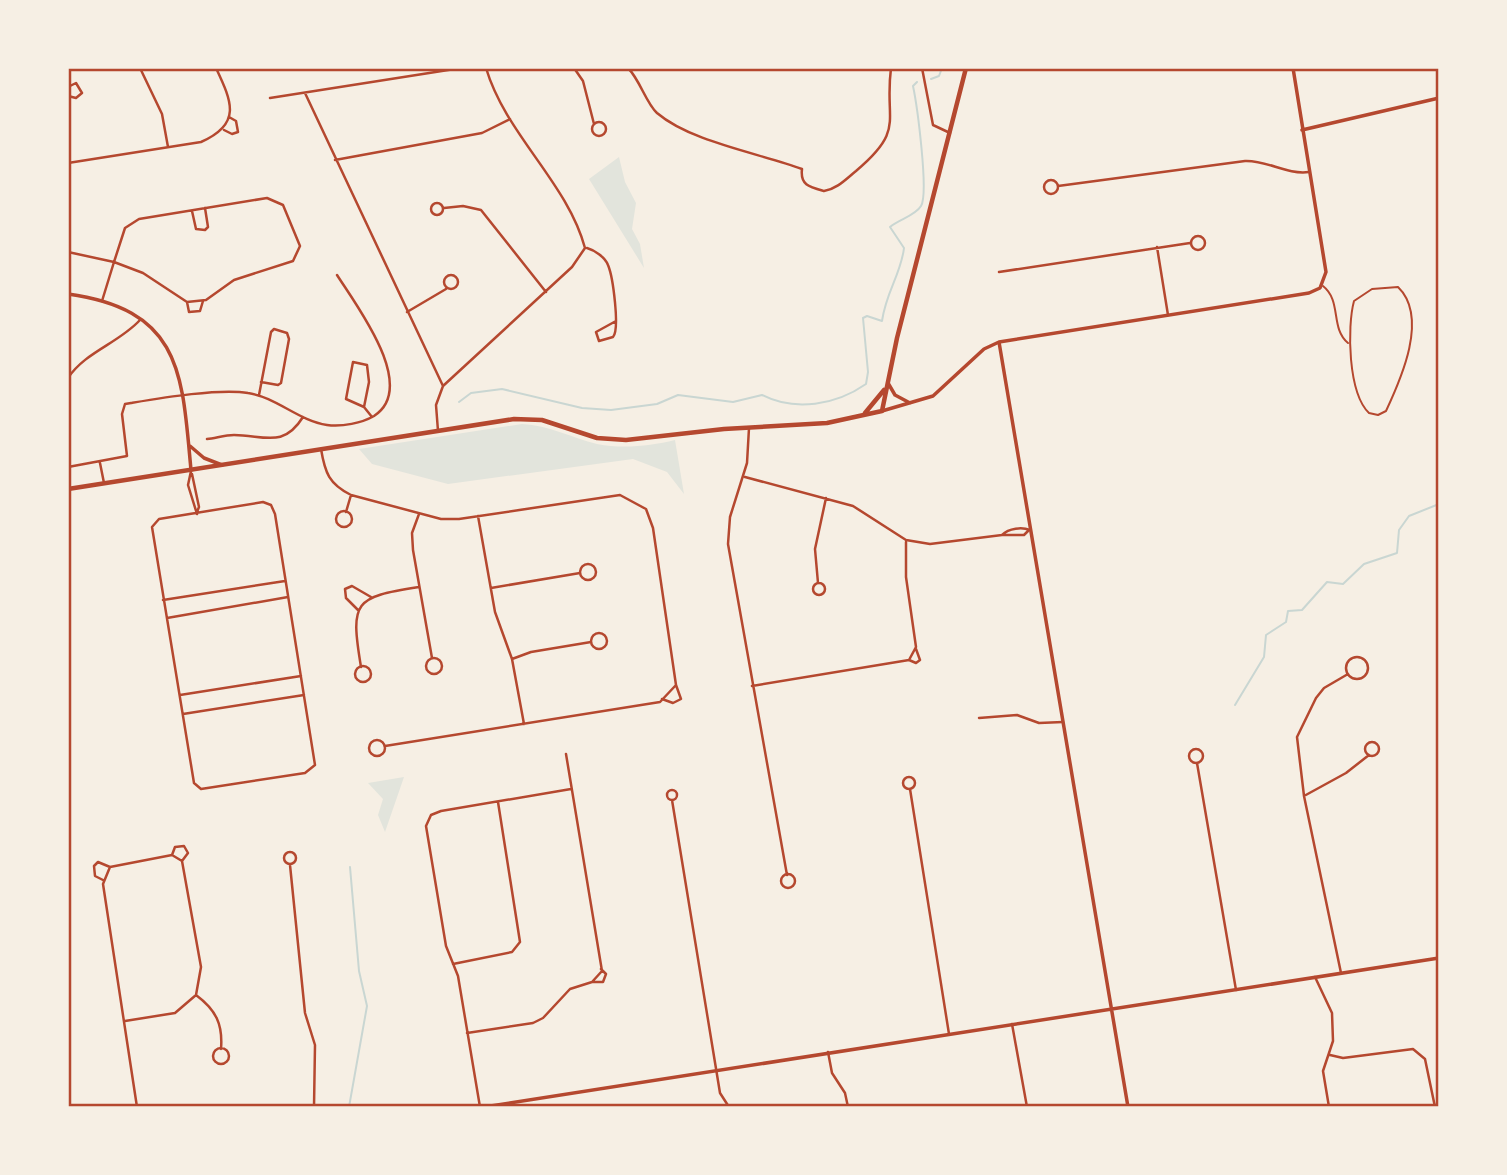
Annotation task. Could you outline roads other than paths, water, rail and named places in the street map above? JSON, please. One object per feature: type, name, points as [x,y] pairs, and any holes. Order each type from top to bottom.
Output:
[{"type":"main road","points":[[68,489],[439,430],[532,418],[597,438],[626,440],[749,427],[819,424],[882,411],[884,390],[966,68]]},
{"type":"main road","points":[[862,415],[884,390]]},
{"type":"street","points":[[140,68],[162,114],[168,148]]},
{"type":"street","points":[[68,163],[201,142],[223,130],[229,117],[230,102],[216,68]]},
{"type":"street","points":[[270,98],[461,68]]},
{"type":"street","points":[[439,430],[436,405],[443,386],[572,267],[585,248],[579,223],[510,119],[486,68]]},
{"type":"street","points":[[628,68],[648,95],[653,110],[666,120],[702,136],[802,169],[801,179],[805,185],[828,191],[860,168],[887,140],[891,124],[891,68]]},
{"type":"street","points":[[922,68],[933,125],[950,133]]},
{"type":"street","points":[[882,411],[912,404],[941,391],[984,349],[999,342],[1309,293],[1322,286],[1326,272],[1293,68]]},
{"type":"street","points":[[576,69],[583,80],[594,124]]},
{"type":"street","points":[[68,87],[76,83],[82,93],[76,98],[68,96]]},
{"type":"street","points":[[305,93],[443,386]]},
{"type":"street","points":[[1302,130],[1439,98]]},
{"type":"street","points":[[223,130],[232,134],[237,132],[236,121],[229,117]]},
{"type":"street","points":[[335,160],[482,133],[510,119]]},
{"type":"street","points":[[1058,186],[1054,193],[1044,189],[1049,180],[1058,186],[1245,161],[1258,161],[1288,172],[1310,172]]},
{"type":"street","points":[[68,252],[114,262],[143,273],[187,302],[203,301],[234,280],[287,264],[296,257],[300,246],[290,217],[276,200],[139,219],[129,224],[114,262],[102,301]]},
{"type":"street","points":[[444,208],[463,206],[481,210],[546,292]]},
{"type":"street","points":[[192,211],[197,229],[205,230],[208,226],[205,208]]},
{"type":"street","points":[[999,272],[1190,243],[1197,236],[1205,243],[1198,250],[1190,243]]},
{"type":"street","points":[[1157,247],[1168,315]]},
{"type":"street","points":[[585,248],[593,250],[608,266],[616,321],[616,334],[598,341],[596,332],[616,321]]},
{"type":"street","points":[[68,467],[127,456],[122,414],[125,404],[239,392],[259,395],[303,417],[327,425],[354,423],[372,417],[380,411],[389,397],[392,386],[388,366],[337,275]]},
{"type":"street","points":[[407,312],[441,295],[447,288],[457,287],[455,276],[444,278],[447,288]]},
{"type":"street","points":[[68,294],[102,301],[140,320],[156,333],[174,358],[184,396],[191,471],[199,507],[197,514]]},
{"type":"street","points":[[187,302],[187,310],[193,313],[200,311],[203,301]]},
{"type":"street","points":[[68,378],[84,361],[127,333],[140,320]]},
{"type":"street","points":[[259,395],[261,382],[272,330],[287,333],[289,339],[281,383],[278,385],[261,382]]},
{"type":"street","points":[[999,342],[1128,1107]]},
{"type":"street","points":[[364,407],[369,382],[367,365],[353,362],[346,399],[364,407],[372,417]]},
{"type":"street","points":[[887,381],[895,396],[912,404]]},
{"type":"street","points":[[207,439],[235,435],[279,438],[295,429],[303,417]]},
{"type":"street","points":[[749,427],[745,477],[727,533],[752,686],[788,875]]},
{"type":"street","points":[[189,445],[204,458],[224,465]]},
{"type":"street","points":[[321,449],[329,479],[351,495],[419,514],[441,519],[478,516],[620,495],[640,504],[649,515],[653,528],[676,685],[681,699],[673,702],[662,699],[627,709],[385,746]]},
{"type":"street","points":[[100,462],[104,483]]},
{"type":"street","points":[[191,471],[188,485],[197,514]]},
{"type":"street","points":[[745,477],[853,506],[906,540],[938,544],[1002,535],[1006,531],[1025,528],[1029,530]]},
{"type":"street","points":[[346,512],[350,515],[351,522],[346,527],[341,526],[337,516],[346,512],[351,495]]},
{"type":"street","points":[[818,583],[814,549],[826,498]]},
{"type":"street","points":[[262,502],[271,505],[315,765],[312,770],[205,790],[197,788],[194,783],[152,527],[159,519],[197,514],[262,502]]},
{"type":"street","points":[[419,514],[412,533],[432,658]]},
{"type":"street","points":[[478,516],[500,633],[512,659],[524,724]]},
{"type":"street","points":[[752,686],[909,660],[916,663],[920,660],[916,649],[904,559],[906,540]]},
{"type":"street","points":[[491,588],[580,573],[587,564],[595,570],[594,577],[590,580],[584,579],[580,573]]},
{"type":"street","points":[[163,600],[285,580]]},
{"type":"street","points":[[358,610],[346,598],[345,589],[352,586],[370,597]]},
{"type":"street","points":[[361,667],[367,667],[371,674],[365,682],[356,676],[361,667],[355,621],[358,610],[370,597],[419,587]]},
{"type":"street","points":[[167,618],[288,597]]},
{"type":"street","points":[[512,659],[538,651],[591,642],[601,649],[607,639],[596,634],[591,642]]},
{"type":"street","points":[[909,660],[916,649]]},
{"type":"street","points":[[1356,656],[1366,661],[1368,668],[1363,677],[1356,678],[1348,674],[1346,666],[1349,659],[1356,656]]},
{"type":"street","points":[[432,658],[441,663],[442,668],[431,674],[426,663],[432,658]]},
{"type":"street","points":[[1341,973],[1304,796],[1297,737],[1324,688],[1348,674]]},
{"type":"street","points":[[180,695],[301,676]]},
{"type":"street","points":[[662,699],[676,685]]},
{"type":"street","points":[[183,714],[304,695]]},
{"type":"street","points":[[979,718],[1017,715],[1039,723],[1063,722]]},
{"type":"street","points":[[377,739],[385,746],[384,753],[379,756],[373,756],[369,749],[370,744],[377,739]]},
{"type":"street","points":[[467,1032],[533,1023],[543,1018],[570,989],[592,982],[603,982],[606,974],[601,969],[566,754]]},
{"type":"street","points":[[1304,796],[1346,773],[1369,755]]},
{"type":"street","points":[[1197,763],[1236,990]]},
{"type":"street","points":[[571,789],[435,813],[426,826],[446,946],[453,964],[482,1107],[1439,958]]},
{"type":"street","points":[[910,789],[949,1034]]},
{"type":"street","points":[[672,800],[720,1093],[729,1107]]},
{"type":"street","points":[[453,964],[512,952],[520,942],[498,802]]},
{"type":"street","points":[[172,855],[175,847],[184,846],[188,856],[182,862]]},
{"type":"street","points":[[104,880],[95,876],[93,866],[98,862],[110,867],[172,855],[182,862],[201,967],[196,995],[175,1013],[125,1021]]},
{"type":"street","points":[[290,865],[305,1013],[316,1045],[314,1107]]},
{"type":"street","points":[[110,867],[104,880],[137,1107]]},
{"type":"street","points":[[592,982],[601,969]]},
{"type":"street","points":[[1315,977],[1330,1004],[1333,1041],[1323,1071],[1329,1107]]},
{"type":"street","points":[[196,995],[215,1011],[220,1024],[221,1049],[214,1057],[222,1064],[228,1060],[229,1055],[221,1049]]},
{"type":"street","points":[[1012,1024],[1027,1107]]},
{"type":"street","points":[[1330,1055],[1343,1058],[1413,1049],[1425,1059],[1435,1107]]},
{"type":"street","points":[[828,1052],[832,1073],[845,1093],[848,1107]]},
{"type":"lane","points":[[1322,286],[1331,293],[1339,332],[1349,343],[1348,353],[1364,408],[1378,415],[1386,411],[1401,376],[1409,346],[1410,309],[1404,293],[1398,287],[1372,289],[1354,301],[1349,343]]},
{"type":"waterway","points":[[931,79],[939,76],[942,68]]},
{"type":"waterway","points":[[459,402],[471,393],[502,389],[582,408],[611,410],[657,404],[678,395],[733,402],[762,395],[801,405],[842,397],[866,384],[868,372],[863,318],[867,316],[882,321],[904,248],[890,227],[918,209],[923,198],[922,148],[913,86],[917,82]]},
{"type":"waterway","points":[[1235,705],[1264,657],[1266,635],[1286,622],[1288,611],[1302,610],[1327,582],[1343,584],[1364,564],[1397,553],[1399,530],[1409,516],[1439,504]]},
{"type":"waterway","points":[[349,1107],[367,1006],[359,971],[350,867]]}]
